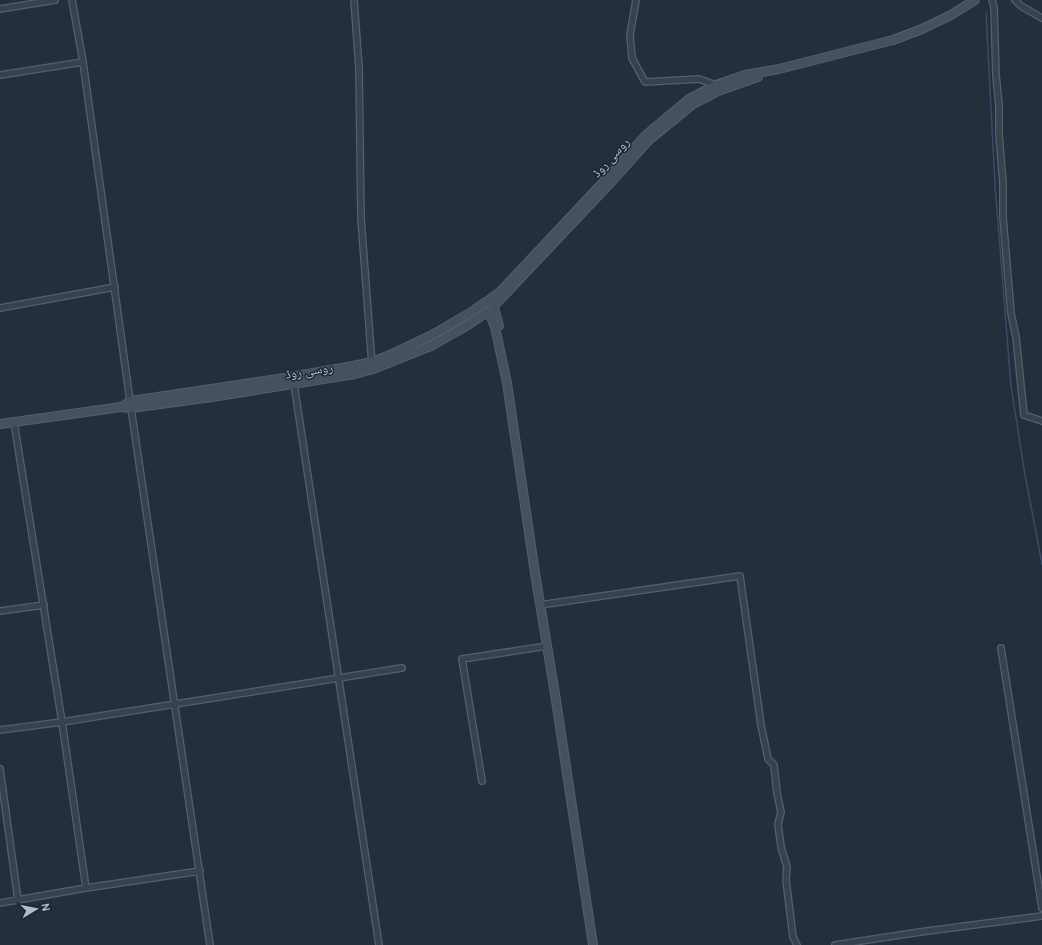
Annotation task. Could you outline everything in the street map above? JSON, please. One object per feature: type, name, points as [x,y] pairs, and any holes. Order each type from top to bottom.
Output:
[{"type":"main road","name":"روسی روڈ","points":[[0,424],[121,407],[353,366],[372,365],[434,334],[473,311],[500,292],[646,135],[690,99],[716,86],[745,75],[779,69],[893,40],[922,29],[951,15],[975,0]]},
{"type":"main road","name":"روسی روڈ","points":[[131,405],[212,397],[338,377],[433,345],[491,310],[650,139],[693,104],[718,91],[779,69]]},
{"type":"main road","points":[[485,302],[490,301],[494,304],[491,310],[508,383],[592,945]]},
{"type":"street","points":[[0,8],[55,0]]},
{"type":"street","points":[[72,0],[83,62],[131,405],[210,945]]},
{"type":"street","points":[[354,0],[359,68],[361,218],[372,365]]},
{"type":"street","points":[[636,0],[630,34],[632,58],[645,82],[699,79],[716,86]]},
{"type":"street","points":[[992,0],[994,6],[996,75],[1003,184],[1003,217],[1011,313],[1016,337],[1024,415],[1042,421]]},
{"type":"street","points":[[1016,0],[1022,6],[1042,18]]},
{"type":"street","points":[[0,75],[83,62]]},
{"type":"street","points":[[0,308],[115,287]]},
{"type":"street","points":[[294,384],[379,945]]},
{"type":"street","points":[[14,422],[44,605],[86,888]]},
{"type":"street","points":[[540,605],[740,576],[761,725],[768,759],[774,765],[781,812],[778,824],[781,847],[788,867],[786,880],[793,937],[797,945]]},
{"type":"street","points":[[0,611],[44,605]]},
{"type":"street","points":[[482,781],[462,659],[547,646]]},
{"type":"street","points":[[1001,648],[1042,908]]},
{"type":"street","points":[[0,730],[62,722],[402,668]]},
{"type":"street","points":[[0,769],[18,900]]},
{"type":"street","points":[[0,902],[200,871]]},
{"type":"street","points":[[836,945],[1042,916]]},
{"type":"waterway","points":[[986,12],[995,185],[1011,386],[1025,475],[1042,564]]}]
